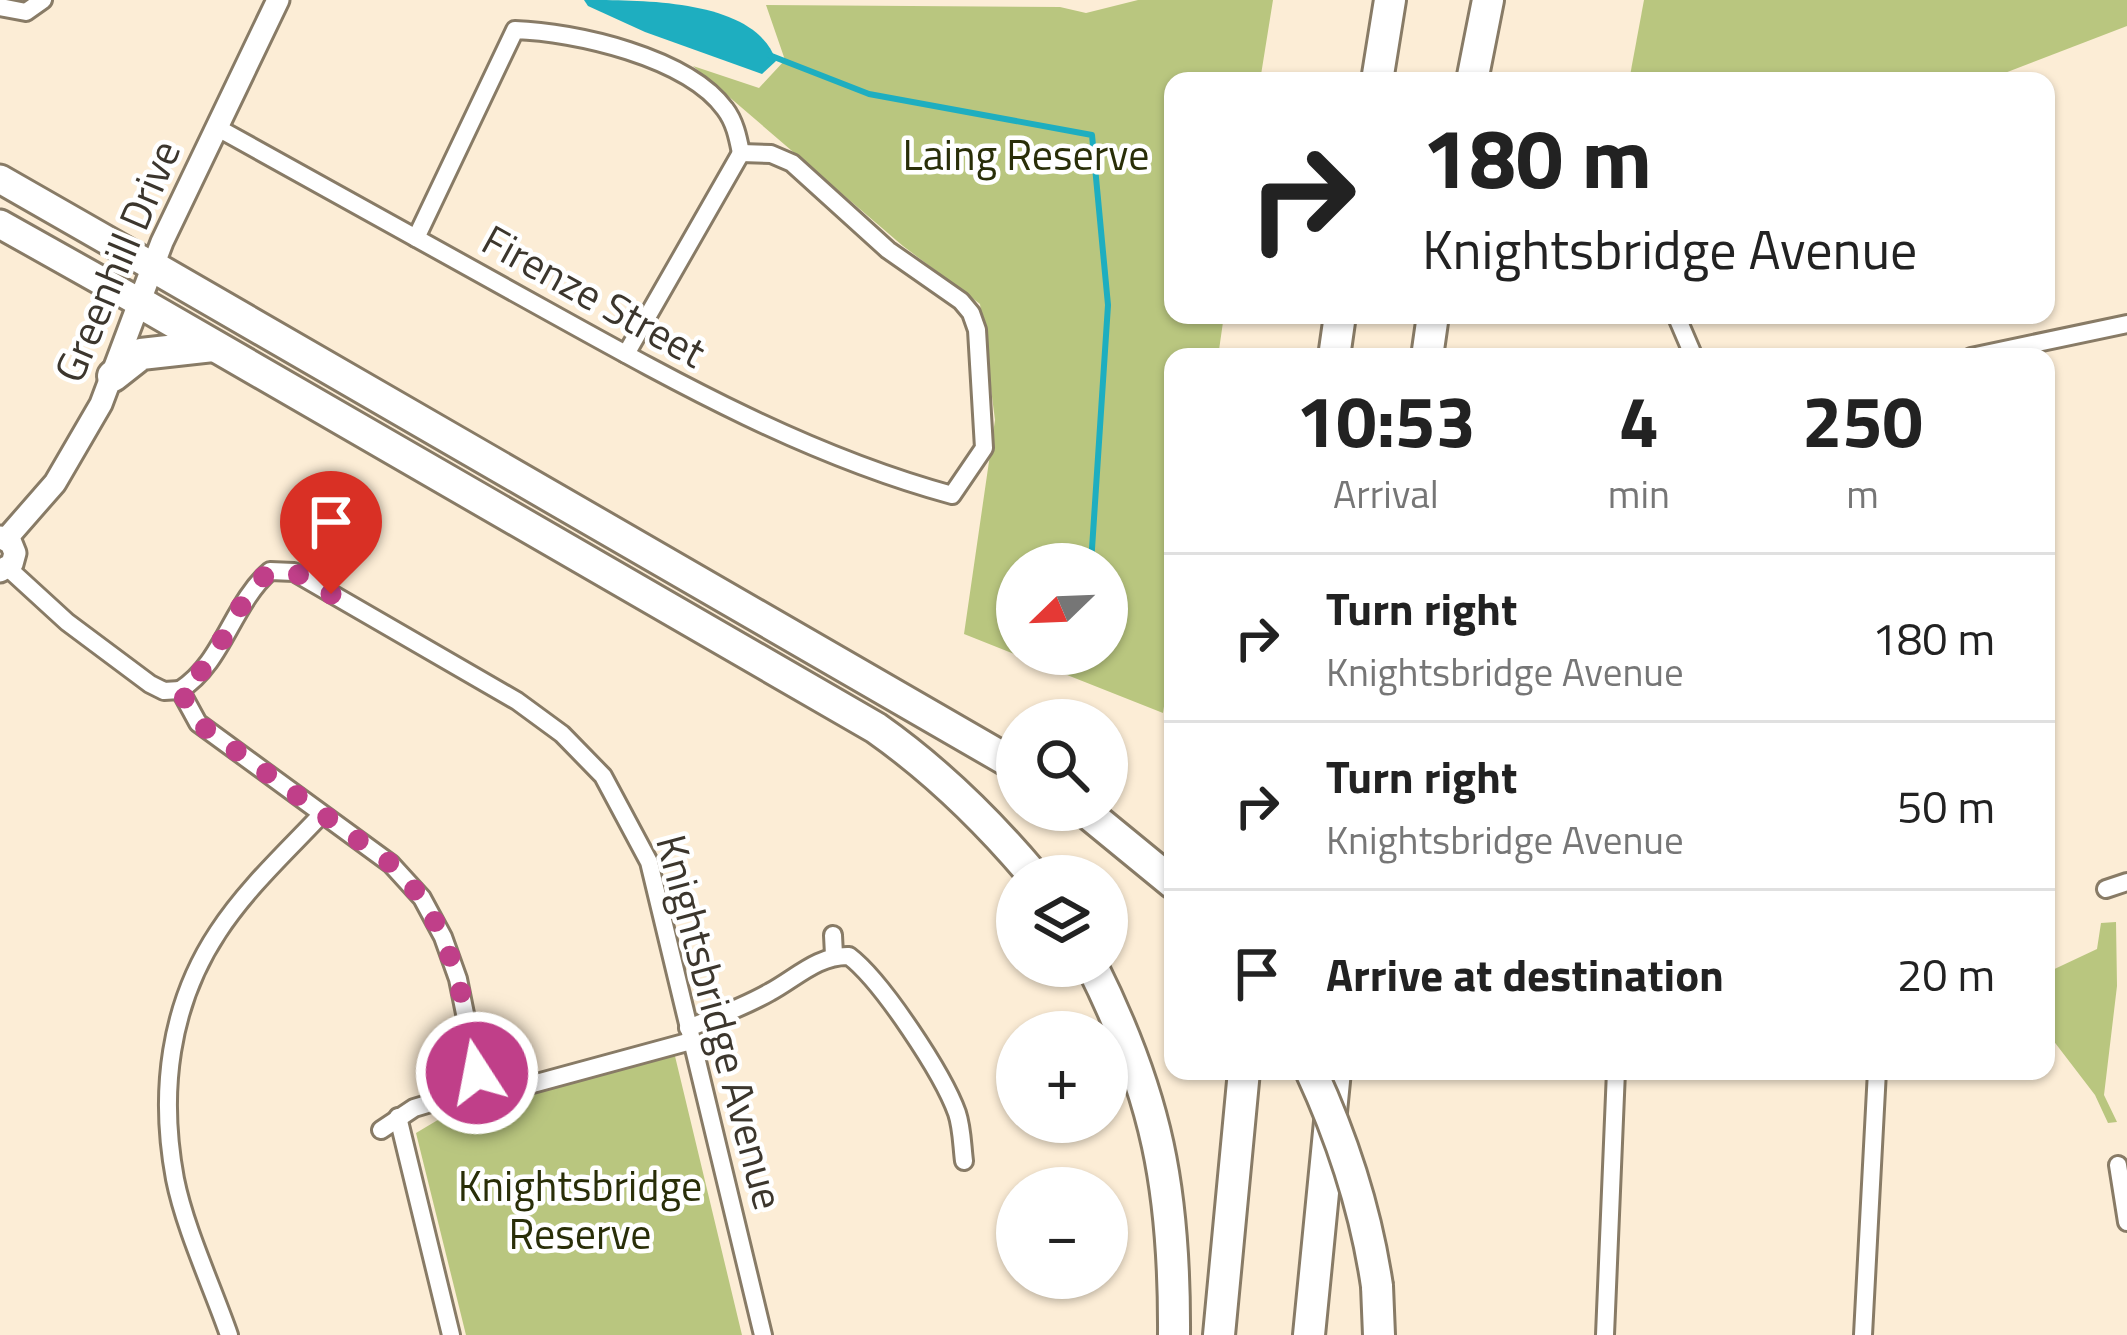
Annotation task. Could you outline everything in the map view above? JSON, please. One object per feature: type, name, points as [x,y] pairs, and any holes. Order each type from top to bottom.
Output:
[{"type":"highway","points":[[1378,72],[1390,0]]},
{"type":"highway","points":[[1474,72],[1488,0]]},
{"type":"highway","points":[[152,266],[996,754]]},
{"type":"highway","points":[[139,302],[876,728],[932,768],[1016,855]]},
{"type":"highway","points":[[113,376],[141,353],[213,346]]},
{"type":"highway","points":[[1110,831],[1164,875]]},
{"type":"highway","points":[[1102,987],[1151,1113],[1174,1246],[1174,1335]]},
{"type":"highway","points":[[1219,1335],[1243,1080]]},
{"type":"highway","points":[[1316,1080],[1348,1159],[1364,1214],[1377,1286],[1379,1335]]},
{"type":"highway","points":[[1309,1335],[1319,1200],[1335,1080]]},
{"type":"main road","points":[[0,179],[152,266]]},
{"type":"main road","points":[[0,224],[139,302]]},
{"type":"street","points":[[0,7],[26,11],[43,0]]},
{"type":"street","name":"Greenhill Drive","points":[[3,538],[55,483],[101,404],[152,266],[278,0]]},
{"type":"street","points":[[416,238],[514,30],[555,31],[674,68],[723,106],[735,126],[742,153],[626,354]]},
{"type":"street","name":"Firenze Street","points":[[216,127],[719,406],[820,451],[952,495],[984,448],[977,330],[971,313],[888,250],[792,163],[771,154],[742,153]]},
{"type":"street","points":[[2014,348],[2127,324]]},
{"type":"street","points":[[3,538],[15,553],[4,569],[150,684],[164,691],[180,690],[198,723],[391,864],[422,898],[458,979],[477,1073],[464,1093],[398,1117],[381,1130]]},
{"type":"street","name":"Knightsbridge Avenue","points":[[180,690],[205,668],[251,586],[270,571],[294,572],[517,701],[562,734],[603,776],[649,862],[763,1335]]},
{"type":"street","points":[[230,1335],[176,1182],[166,1101],[173,1036],[188,983],[219,929],[321,815]]},
{"type":"street","points":[[2106,889],[2127,882]]},
{"type":"street","points":[[833,934],[834,955]]},
{"type":"street","points":[[471,1086],[518,1088],[690,1034],[834,955],[849,956],[875,980],[948,1092],[959,1118],[964,1161]]},
{"type":"street","points":[[1605,1335],[1616,1080]]},
{"type":"street","points":[[1863,1335],[1877,1080]]},
{"type":"street","points":[[398,1117],[451,1335]]},
{"type":"street","points":[[2118,1165],[2127,1222]]},
{"type":"green space","name":"Laing Reserve","points":[[1138,0],[1273,0],[1261,72],[1164,72],[1164,324],[1223,324],[1219,348],[1164,348],[1163,713],[1067,675],[1128,675],[1128,543],[996,543],[996,647],[964,634],[995,420],[980,304],[903,246],[693,66],[759,88],[785,60],[766,5],[1060,7],[1086,13]]},
{"type":"green space","points":[[1644,0],[2127,0],[2127,26],[2007,72],[1631,72]]},
{"type":"green space","points":[[2116,922],[2117,986],[2104,1095],[2117,1122],[2108,1123],[2095,1095],[2055,1043],[2055,969],[2097,949],[2101,923]]},
{"type":"green space","name":"Knightsbridge Reserve","points":[[674,1052],[742,1335],[466,1335],[416,1133],[473,1099],[515,1099]]},
{"type":"water","points":[[584,0],[668,3],[723,15],[765,41],[776,61],[762,74],[645,32]]},
{"type":"waterway","points":[[769,55],[869,94],[1092,135],[1108,305],[1092,543]]},
{"type":"route","points":[[331,594],[294,572],[270,571],[251,586],[205,668],[180,690],[198,723],[391,864],[422,898],[458,979],[477,1073]]}]
